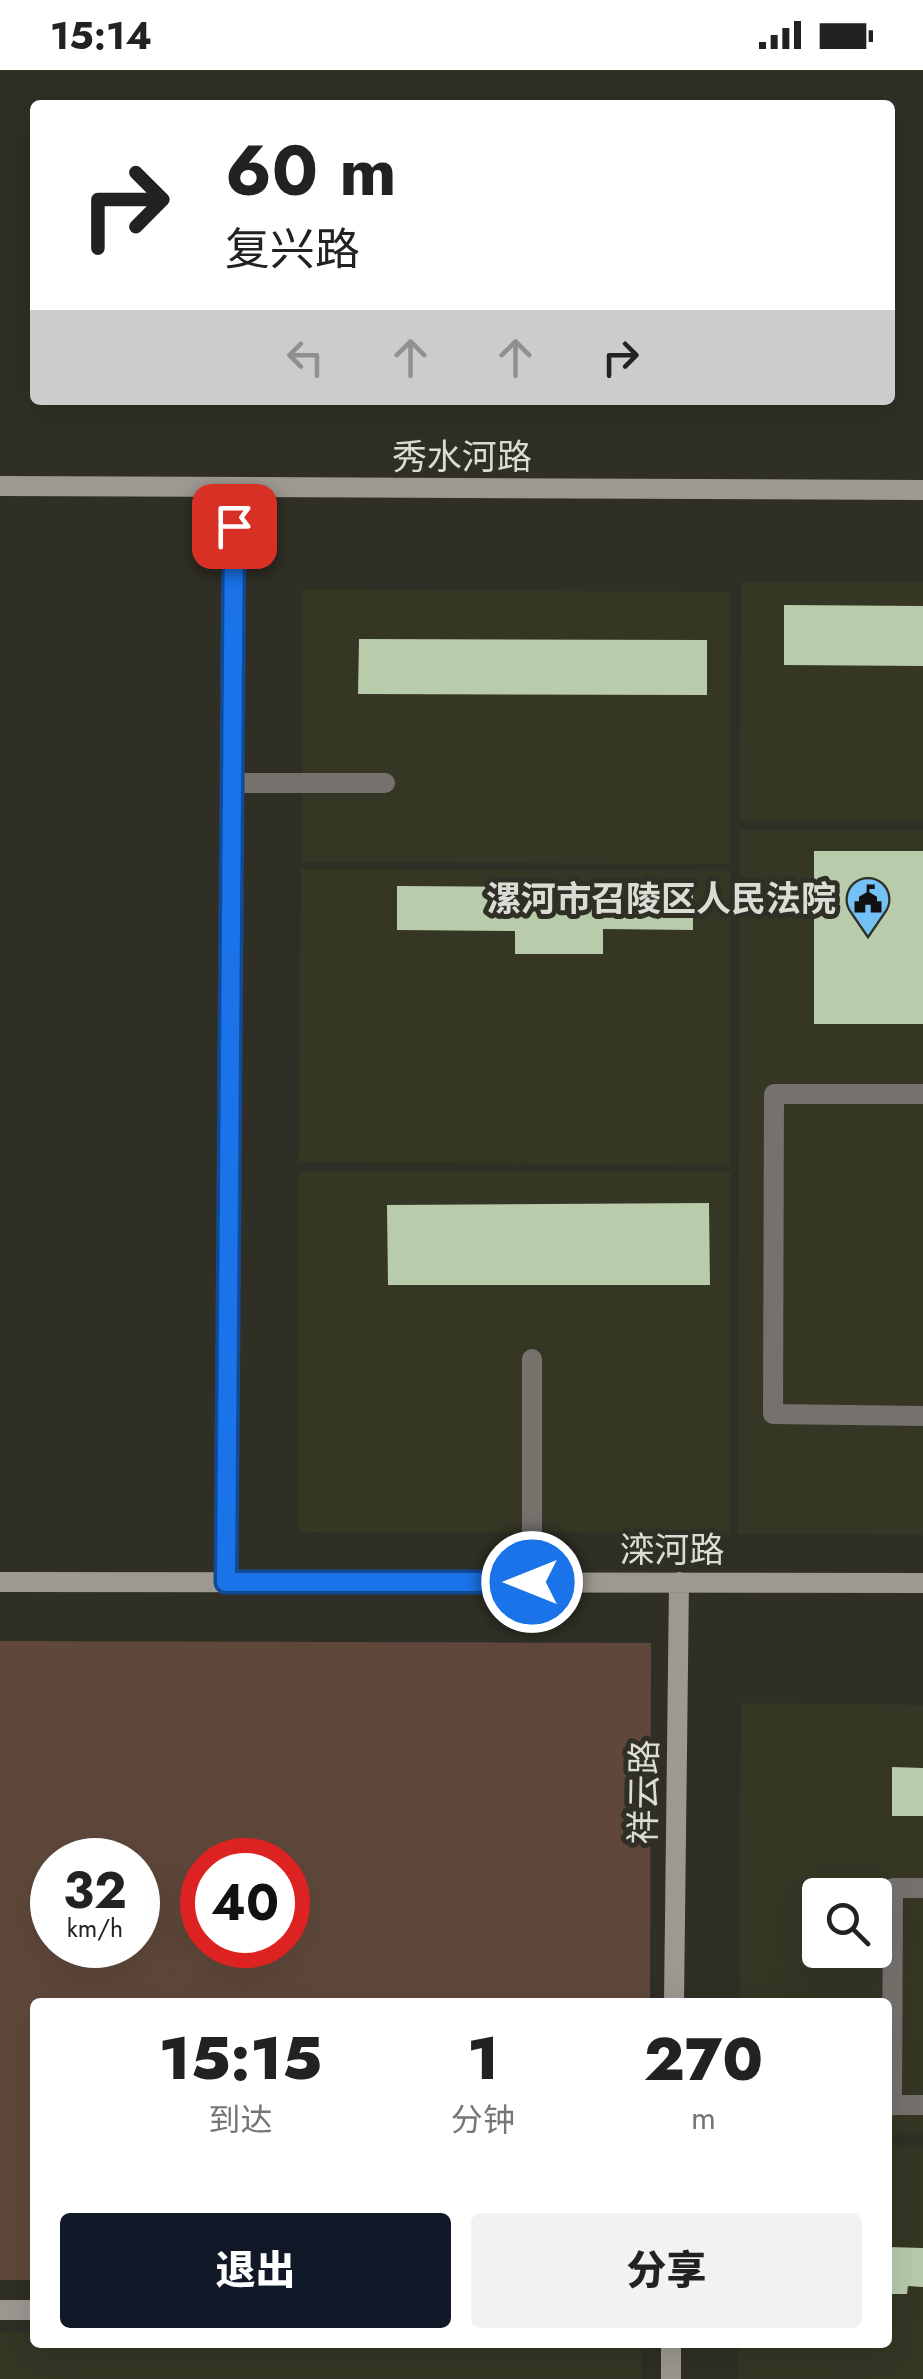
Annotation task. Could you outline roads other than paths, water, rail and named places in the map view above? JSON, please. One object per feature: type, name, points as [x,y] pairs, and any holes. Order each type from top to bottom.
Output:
[{"type":"street","name":"秀水河路","points":[[0,486],[923,490]]},
{"type":"street","points":[[226,1582],[234,488]]},
{"type":"street","points":[[232,783],[385,783]]},
{"type":"street","points":[[923,1094],[774,1094],[773,1414],[923,1416]]},
{"type":"street","points":[[532,1359],[532,1582]]},
{"type":"street","name":"滦河路","points":[[0,1582],[923,1583]]},
{"type":"street","name":"祥云路","points":[[674,1998],[679,1582]]},
{"type":"street","points":[[923,1888],[893,1888],[892,2105],[923,2106]]},
{"type":"street","points":[[0,2310],[30,2310]]},
{"type":"street","points":[[671,2348],[671,2379]]},
{"type":"place","name":"漯河市召陵区人民法院","points":[[868,937]]}]
